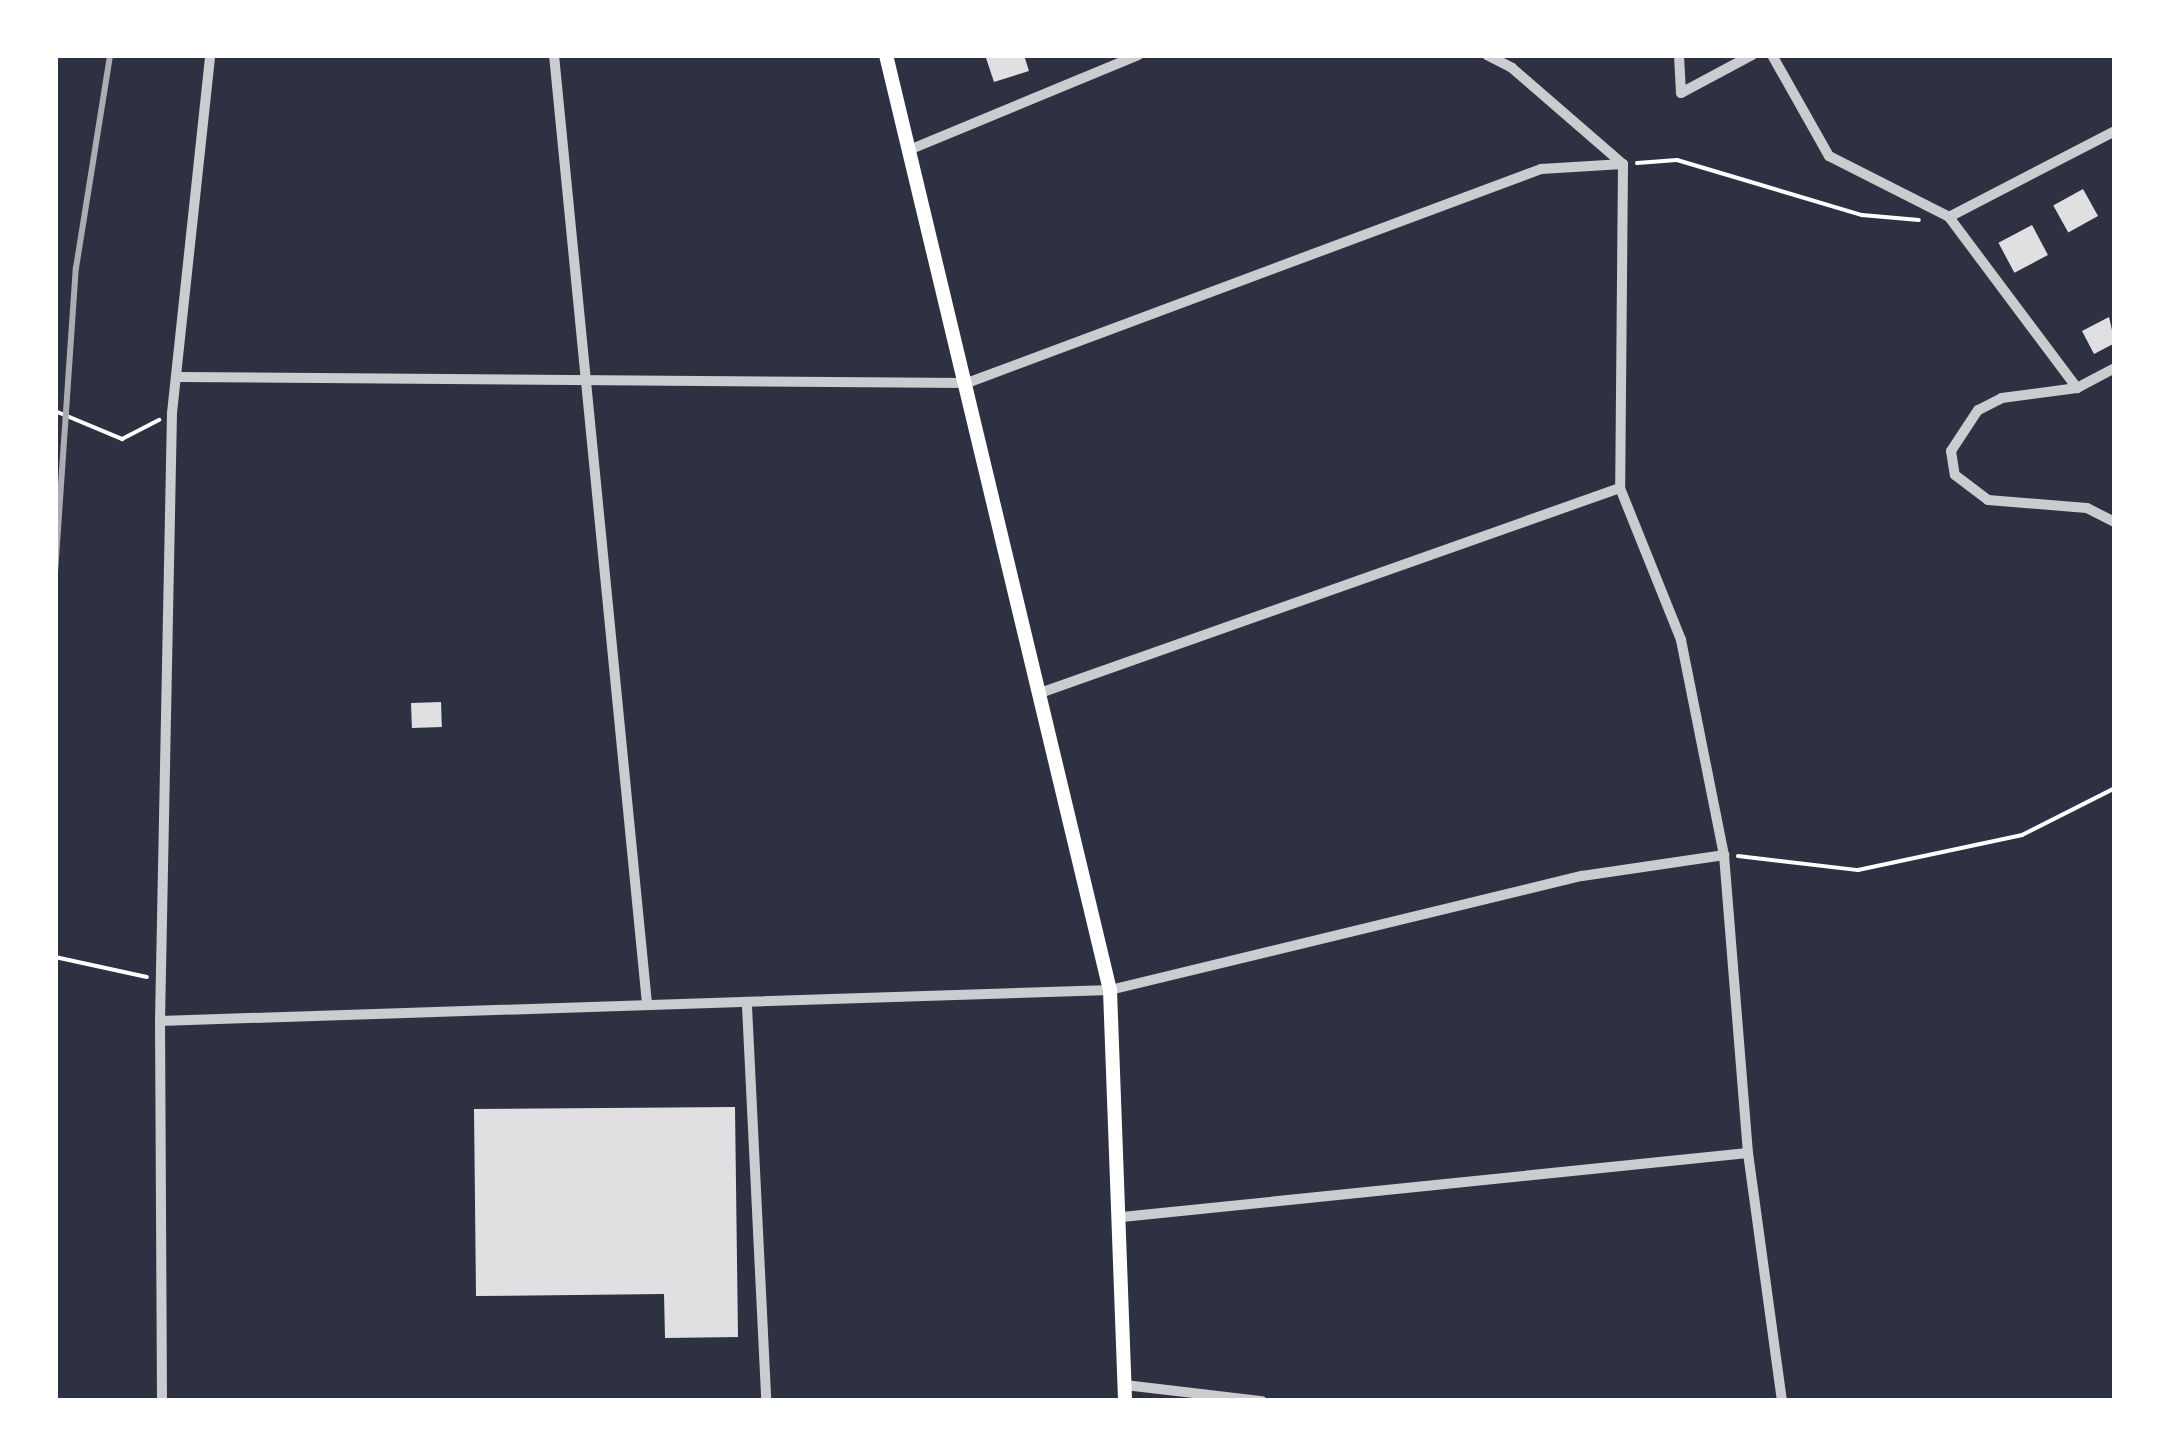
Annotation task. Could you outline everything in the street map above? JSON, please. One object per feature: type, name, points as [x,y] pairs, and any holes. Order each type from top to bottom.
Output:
[{"type":"main road","points":[[886,55],[1110,990],[1122,1217],[1124,1401]]},
{"type":"street","points":[[162,1401],[160,1021],[172,413],[210,55]]},
{"type":"street","points":[[554,55],[647,1003]]},
{"type":"street","points":[[909,150],[1138,55]]},
{"type":"street","points":[[1487,55],[1512,68],[1623,164],[1620,488],[1682,640],[1724,855],[1748,1153],[1782,1401]]},
{"type":"street","points":[[1679,55],[1681,93],[1752,55]]},
{"type":"street","points":[[1772,55],[1830,156],[1949,217],[2077,388]]},
{"type":"street","points":[[1949,217],[2115,131]]},
{"type":"street","points":[[178,377],[966,382],[1542,168],[1623,164]]},
{"type":"street","points":[[2115,368],[2077,388],[2002,398],[1978,410],[1962,428],[1950,462],[1970,491],[1988,500],[2087,508],[2115,522]]},
{"type":"street","points":[[1040,693],[1620,488]]},
{"type":"street","points":[[160,1021],[647,1003],[746,1006],[1110,990],[1582,876],[1724,855]]},
{"type":"street","points":[[746,1006],[766,1401]]},
{"type":"street","points":[[1122,1217],[1748,1153]]},
{"type":"street","points":[[1125,1384],[1262,1401]]},
{"type":"path","points":[[1623,164],[1676,160],[1862,216],[1900,222],[1949,217]]},
{"type":"path","points":[[55,410],[122,439],[172,413]]},
{"type":"path","points":[[1724,855],[1858,870],[2022,835],[2115,788]]},
{"type":"path","points":[[55,958],[161,980]]},
{"type":"building","points":[[985,55],[1024,55],[1029,71],[994,82]]},
{"type":"building","points":[[2083,189],[2098,216],[2068,233],[2053,205]]},
{"type":"building","points":[[2032,225],[2048,255],[2014,273],[1998,243]]},
{"type":"building","points":[[2109,317],[2115,343],[2094,354],[2082,331]]},
{"type":"building","points":[[441,702],[442,727],[412,728],[411,703]]},
{"type":"building","points":[[735,1107],[738,1337],[665,1338],[664,1294],[476,1296],[474,1109]]},
{"type":"railway","points":[[55,573],[76,268],[110,55]]}]
